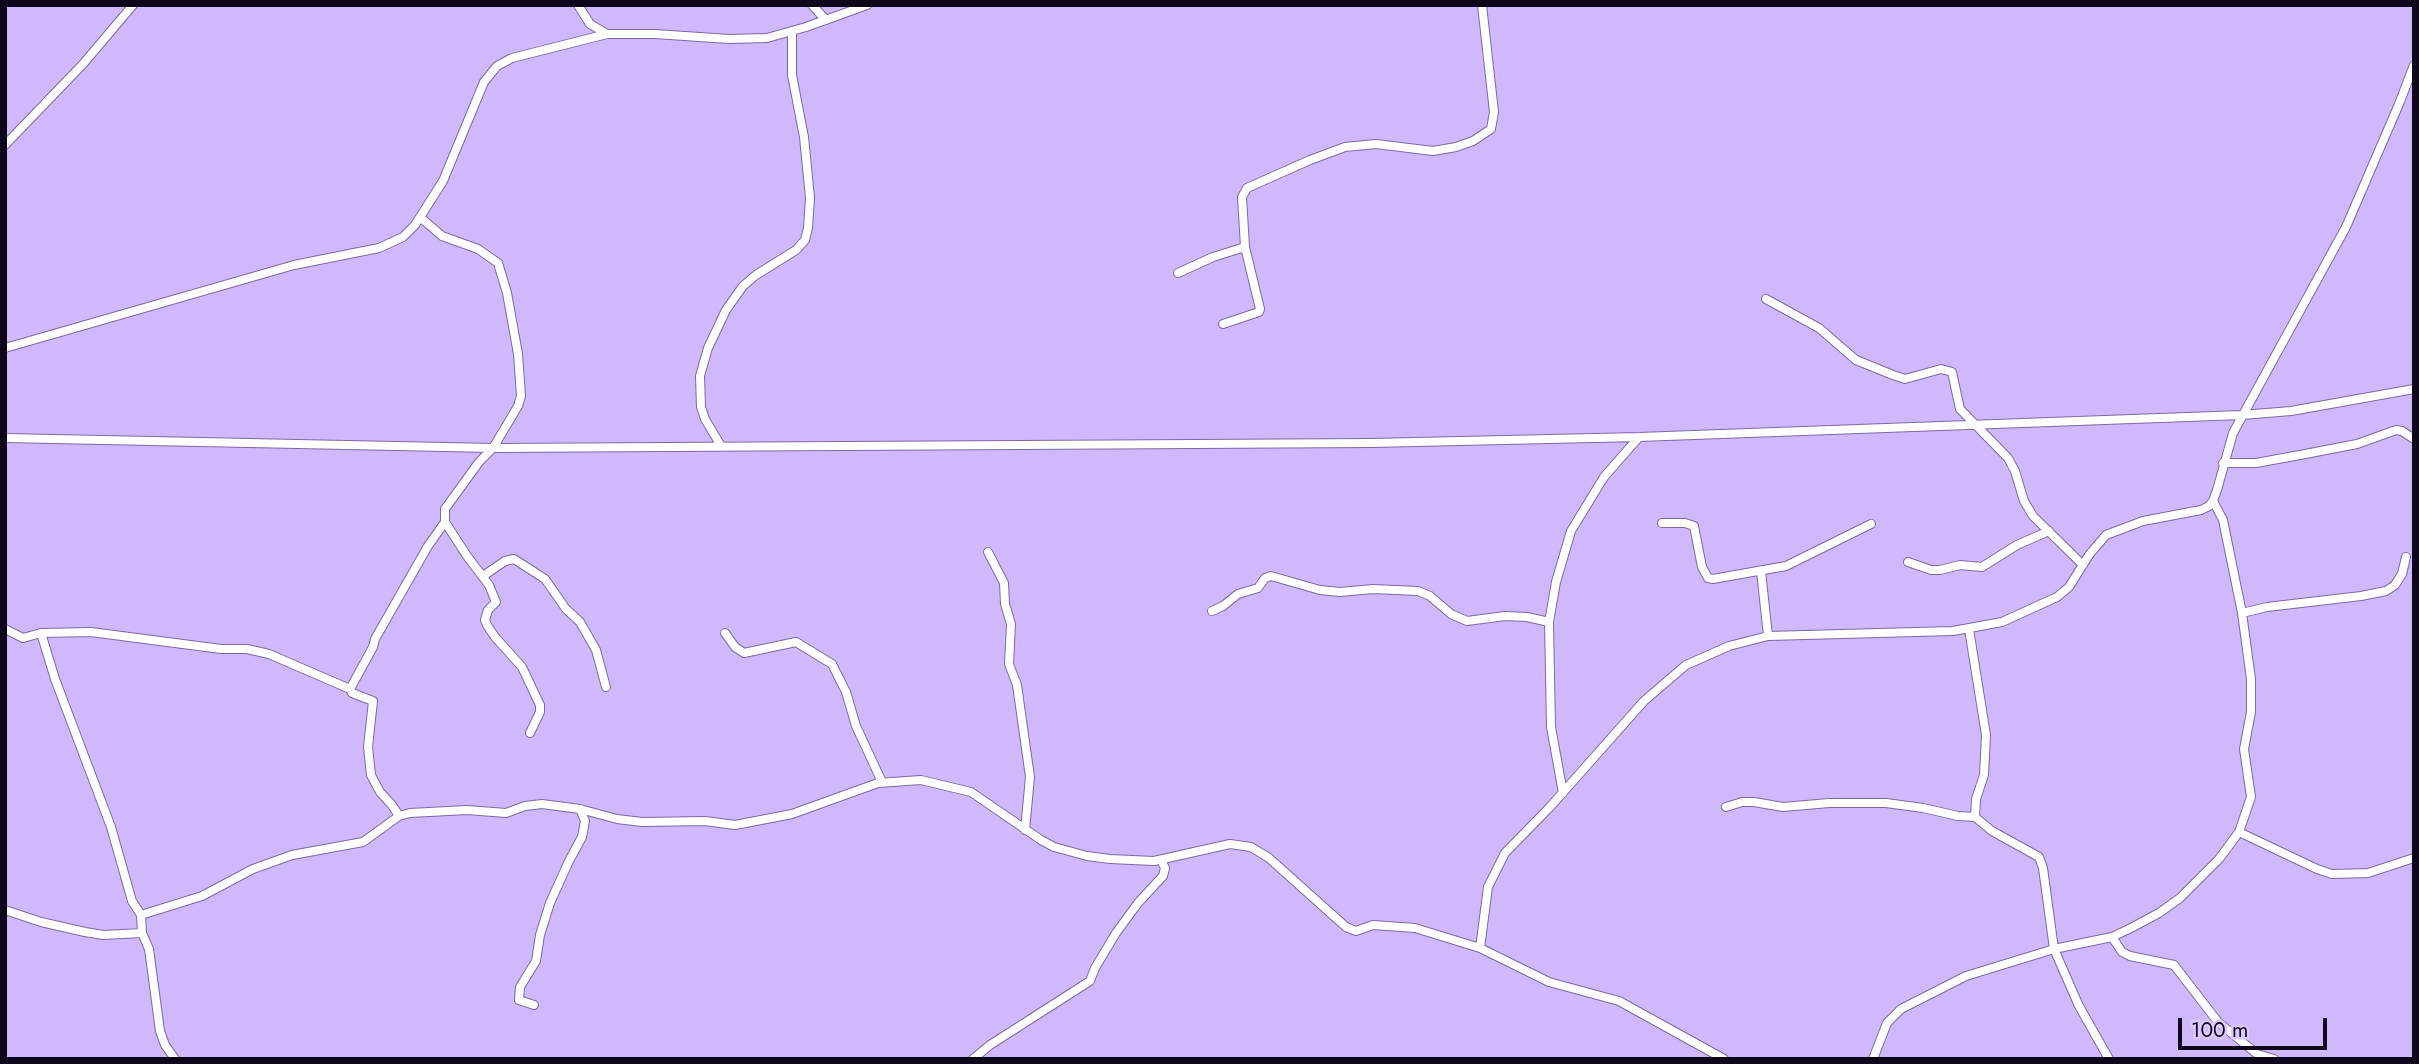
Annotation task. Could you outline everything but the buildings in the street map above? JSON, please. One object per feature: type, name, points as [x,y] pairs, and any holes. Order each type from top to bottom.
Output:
[{"type":"street","points":[[5,145],[83,64],[133,5]]},
{"type":"street","points":[[578,5],[590,24],[607,34]]},
{"type":"street","points":[[812,5],[826,20]]},
{"type":"street","points":[[5,348],[294,265],[379,248],[403,237],[420,217],[443,181],[479,91],[497,65],[525,54],[607,34],[767,38],[792,32],[867,5]]},
{"type":"street","points":[[1223,324],[1259,312],[1260,309],[1245,247],[1242,197],[1247,188],[1345,147],[1376,144],[1433,151],[1464,144],[1491,129],[1494,112],[1482,5]]},
{"type":"street","points":[[721,446],[701,407],[700,376],[708,348],[726,310],[743,286],[796,250],[805,240],[808,228],[810,198],[804,137],[792,75],[792,32]]},
{"type":"street","points":[[1480,948],[1485,903],[1494,873],[1515,841],[1563,793],[1644,701],[1686,665],[1728,646],[1768,636],[1969,629],[2003,622],[2057,597],[2069,587],[2099,543],[2120,528],[2201,510],[2213,501],[2229,443],[2346,227],[2414,65]]},
{"type":"street","points":[[420,217],[442,236],[487,254],[501,268],[518,354],[521,396],[493,448],[479,462],[445,509],[445,522],[483,576],[496,602],[488,610],[485,620],[495,637],[522,667],[540,705],[540,712],[530,733]]},
{"type":"street","points":[[1178,273],[1213,257],[1245,247]]},
{"type":"street","points":[[1766,299],[1819,328],[1856,360],[1893,375],[1905,379],[1941,369],[1952,372],[1960,409],[2008,458],[2024,501],[2033,516],[2083,565]]},
{"type":"street","points":[[5,438],[493,448],[1278,444],[1639,437],[2242,415],[2291,411],[2414,389]]},
{"type":"street","points":[[2223,463],[2256,463],[2300,456],[2357,444],[2396,430],[2403,431],[2414,439]]},
{"type":"street","points":[[1563,793],[1550,727],[1549,622],[1556,582],[1571,531],[1604,477],[1639,437]]},
{"type":"street","points":[[1873,1059],[1887,1023],[1901,1009],[1966,976],[2054,949],[2112,937],[2159,914],[2203,877],[2239,832],[2252,797],[2244,749],[2251,712],[2251,679],[2242,613],[2223,520],[2213,501]]},
{"type":"street","points":[[350,689],[375,639],[428,546],[445,522]]},
{"type":"street","points":[[1662,523],[1685,523],[1694,526],[1702,567],[1708,578],[1713,579],[1786,566],[1871,524]]},
{"type":"street","points":[[1908,562],[1931,570],[1960,565],[1982,567],[2017,545],[2049,531]]},
{"type":"street","points":[[988,551],[1003,583],[1011,624],[1009,660],[1017,685],[1030,777],[1025,830]]},
{"type":"street","points":[[2242,613],[2267,607],[2386,591],[2395,585],[2402,574],[2406,557]]},
{"type":"street","points":[[483,576],[496,566],[514,559],[545,579],[566,609],[580,622],[596,650],[606,687]]},
{"type":"street","points":[[1760,571],[1768,636]]},
{"type":"street","points":[[1212,611],[1238,594],[1258,588],[1265,578],[1271,576],[1320,590],[1418,591],[1430,596],[1451,614],[1467,621],[1515,616],[1549,622]]},
{"type":"street","points":[[5,629],[23,638],[41,632],[91,632],[221,649],[247,649],[270,654],[350,689],[352,693],[373,701],[368,747],[371,775],[380,792],[399,816]]},
{"type":"street","points":[[1969,629],[1986,734],[1984,775],[1976,799],[1975,817]]},
{"type":"street","points":[[41,632],[55,679],[111,827],[132,901],[141,915],[142,933],[149,949],[160,1031],[165,1045],[175,1059]]},
{"type":"street","points":[[725,633],[734,647],[744,653],[796,642],[832,664],[882,782]]},
{"type":"street","points":[[141,915],[202,896],[253,869],[292,855],[363,842],[399,816],[454,810],[506,813],[533,805],[580,809],[617,819],[642,822],[705,821],[742,824],[792,814],[882,782],[921,780],[971,792],[1054,847],[1087,856],[1121,860],[1161,860],[1221,845],[1242,844],[1269,858],[1346,928],[1356,931],[1373,925],[1415,928],[1480,948],[1549,982],[1619,1001],[1724,1059]]},
{"type":"street","points":[[1726,807],[1742,802],[1754,802],[1783,807],[1829,803],[1886,803],[1923,808],[1967,818],[1975,817],[1992,831],[2039,857],[2043,867],[2054,949],[2079,1006],[2109,1059]]},
{"type":"street","points":[[534,1005],[519,1000],[520,987],[536,961],[540,935],[550,903],[582,837],[585,821],[580,809]]},
{"type":"street","points":[[2239,832],[2332,874],[2368,873],[2414,858]]},
{"type":"street","points":[[973,1059],[990,1045],[1090,981],[1116,933],[1138,903],[1163,876],[1165,868],[1161,860]]},
{"type":"street","points":[[5,910],[85,932],[142,933]]},
{"type":"street","points":[[2112,937],[2122,952],[2130,957],[2174,965],[2218,1022],[2257,1054],[2274,1059]]}]
